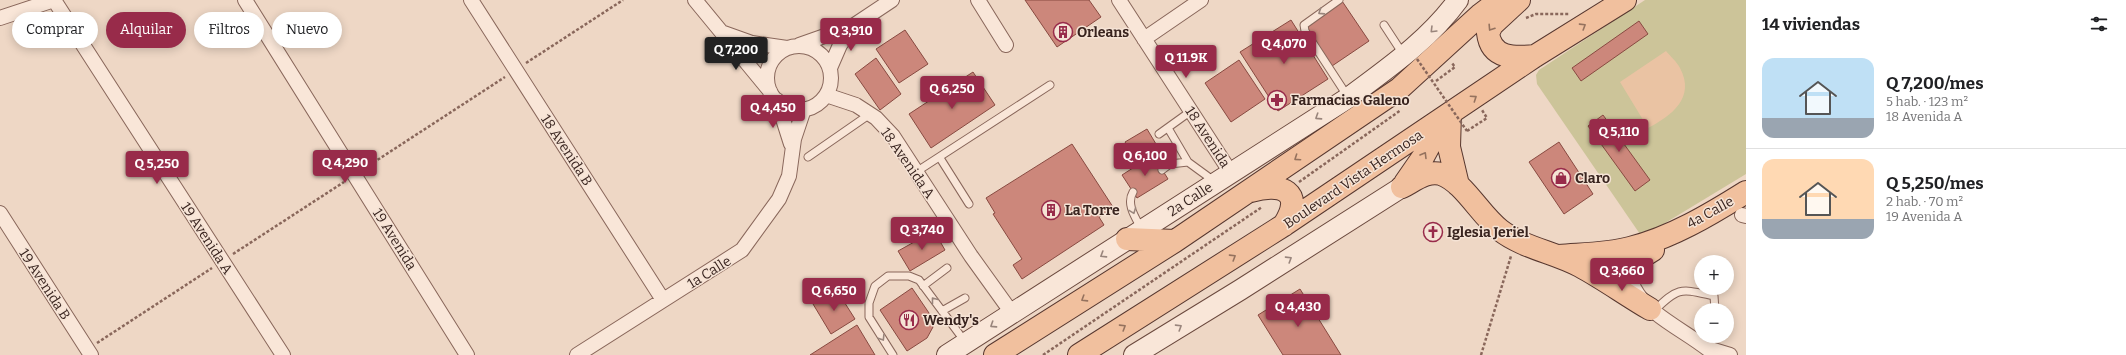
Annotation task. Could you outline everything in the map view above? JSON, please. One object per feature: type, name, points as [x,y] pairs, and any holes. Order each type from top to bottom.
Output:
[{"type":"main road","points":[[995,355],[1175,241],[1399,89],[1480,15],[1500,0]]},
{"type":"main road","name":"Boulevard Vista Hermosa","points":[[1079,355],[1284,226],[1535,56],[1625,0]]},
{"type":"main road","points":[[1520,10],[1492,25],[1488,32],[1490,42],[1496,51],[1504,56],[1513,58],[1535,56]]},
{"type":"main road","points":[[1447,116],[1449,147],[1458,185]]},
{"type":"main road","points":[[1402,187],[1423,157],[1447,116]]},
{"type":"main road","points":[[1402,187],[1426,174],[1436,173],[1451,179],[1500,230],[1516,240],[1579,266],[1652,310]]},
{"type":"main road","points":[[1246,193],[1269,187],[1280,188],[1285,191],[1292,204],[1290,215],[1284,226]]},
{"type":"main road","name":"4a Calle","points":[[1555,256],[1612,252],[1652,241],[1675,232],[1746,192]]},
{"type":"main road","name":"4a Calle","points":[[1579,266],[1613,267],[1632,263],[1656,248],[1675,232]]},
{"type":"main road","points":[[1135,235],[1175,241]]},
{"type":"main road","points":[[1632,263],[1639,253],[1652,241]]},
{"type":"street","points":[[0,18],[54,0]]},
{"type":"street","name":"19 Avenida A","points":[[54,0],[283,355]]},
{"type":"street","name":"19 Avenida","points":[[245,0],[467,355]]},
{"type":"street","name":"18 Avenida B","points":[[471,0],[663,300]]},
{"type":"street","points":[[695,0],[774,96],[789,108],[804,110],[820,102],[826,95],[831,77],[830,68],[825,58],[817,51],[808,47],[752,43],[722,32]]},
{"type":"street","points":[[774,96],[768,82],[770,67],[778,54],[792,47],[852,26],[892,0]]},
{"type":"street","points":[[978,0],[1006,45]]},
{"type":"street","name":"18 Avenida","points":[[1119,0],[1191,111],[1223,178]]},
{"type":"street","points":[[1144,39],[1201,0]]},
{"type":"street","name":"2a Calle","points":[[947,355],[1411,57],[1458,0]]},
{"type":"street","points":[[830,68],[840,45],[852,26]]},
{"type":"street","name":"18 Avenida A","points":[[826,95],[856,105],[870,114],[893,136],[971,256],[1012,313]]},
{"type":"street","name":"1a Calle","points":[[774,96],[793,149]]},
{"type":"street","name":"1a Calle","points":[[577,355],[742,250],[779,199],[789,176],[796,128],[804,110]]},
{"type":"street","points":[[1134,355],[1240,290],[1402,187]]},
{"type":"street","name":"19 Avenida B","points":[[0,213],[90,355]]},
{"type":"street","points":[[1632,263],[1634,288],[1652,310],[1709,346],[1730,355]]},
{"type":"lane","points":[[1339,0],[1304,25],[1305,31],[1348,98]]},
{"type":"lane","points":[[1384,24],[1411,57]]},
{"type":"lane","points":[[916,172],[940,158],[1050,85]]},
{"type":"lane","points":[[1159,134],[1191,111]]},
{"type":"lane","points":[[808,157],[870,114]]},
{"type":"lane","points":[[1168,128],[1188,162]]},
{"type":"lane","points":[[940,158],[969,204]]},
{"type":"lane","points":[[1162,170],[1170,164],[1188,162],[1223,178]]},
{"type":"lane","points":[[1133,192],[1130,197],[1130,204],[1135,235]]},
{"type":"lane","points":[[923,286],[947,268]]},
{"type":"lane","points":[[893,355],[869,317],[869,303],[874,286],[888,276],[909,276],[918,280],[966,343]]},
{"type":"lane","points":[[1652,310],[1668,297],[1685,290],[1714,296],[1714,303]]},
{"type":"lane","points":[[942,311],[965,298]]},
{"type":"path","points":[[1520,10],[1536,14],[1575,14]]},
{"type":"path","points":[[1411,57],[1466,131],[1487,118]]},
{"type":"path","points":[[1431,82],[1457,57]]},
{"type":"path","points":[[1436,80],[1455,67],[1452,62]]},
{"type":"path","points":[[1043,355],[1285,191],[1404,107]]},
{"type":"path","points":[[1481,355],[1516,240]]},
{"type":"shaded area","points":[[1645,0],[1746,0],[1746,174],[1642,237],[1537,84],[1536,75],[1539,70]]},
{"type":"sand","points":[[1666,51],[1680,68],[1684,79],[1685,88],[1683,97],[1679,105],[1672,112],[1648,128],[1620,82]]},
{"type":"building","name":"Orleans","points":[[1025,0],[1089,0],[1101,17],[1057,47]]},
{"type":"building","points":[[1342,1],[1369,41],[1332,66],[1305,27]]},
{"type":"building","points":[[1291,20],[1328,79],[1278,111],[1240,52]]},
{"type":"building","points":[[1639,21],[1648,34],[1581,81],[1572,68]]},
{"type":"building","points":[[905,30],[928,64],[899,83],[876,49]]},
{"type":"building","points":[[876,58],[901,94],[880,110],[855,74]]},
{"type":"building","points":[[1239,60],[1265,99],[1231,122],[1205,83]]},
{"type":"building","points":[[973,72],[995,105],[931,148],[909,114]]},
{"type":"building","points":[[1603,115],[1650,180],[1635,191],[1588,126]]},
{"type":"building","points":[[1147,129],[1159,149],[1137,162],[1125,142]]},
{"type":"building","name":"Claro","points":[[1559,142],[1593,194],[1564,214],[1529,162]]},
{"type":"building","name":"La Torre","points":[[1072,144],[1113,207],[1099,217],[1104,225],[1022,279],[1013,265],[1022,259],[993,214],[995,213],[986,198]]},
{"type":"building","points":[[1153,155],[1168,179],[1137,198],[1122,175]]},
{"type":"building","points":[[934,231],[945,250],[910,271],[898,251]]},
{"type":"building","name":"Wendy's","points":[[912,288],[929,313],[933,327],[927,338],[907,351],[880,310]]},
{"type":"building","points":[[836,289],[855,319],[831,334],[813,304]]},
{"type":"building","points":[[1300,289],[1341,355],[1283,355],[1258,315]]},
{"type":"building","points":[[857,325],[875,355],[810,355]]},
{"type":"place","name":"Orleans","points":[[1063,32]]},
{"type":"place","name":"Farmacias Galeno","points":[[1277,100]]},
{"type":"place","name":"Claro","points":[[1561,178]]},
{"type":"place","name":"La Torre","points":[[1051,210]]},
{"type":"place","name":"Iglesia Jeriel","points":[[1433,232]]},
{"type":"place","name":"Wendy's","points":[[909,320]]}]
